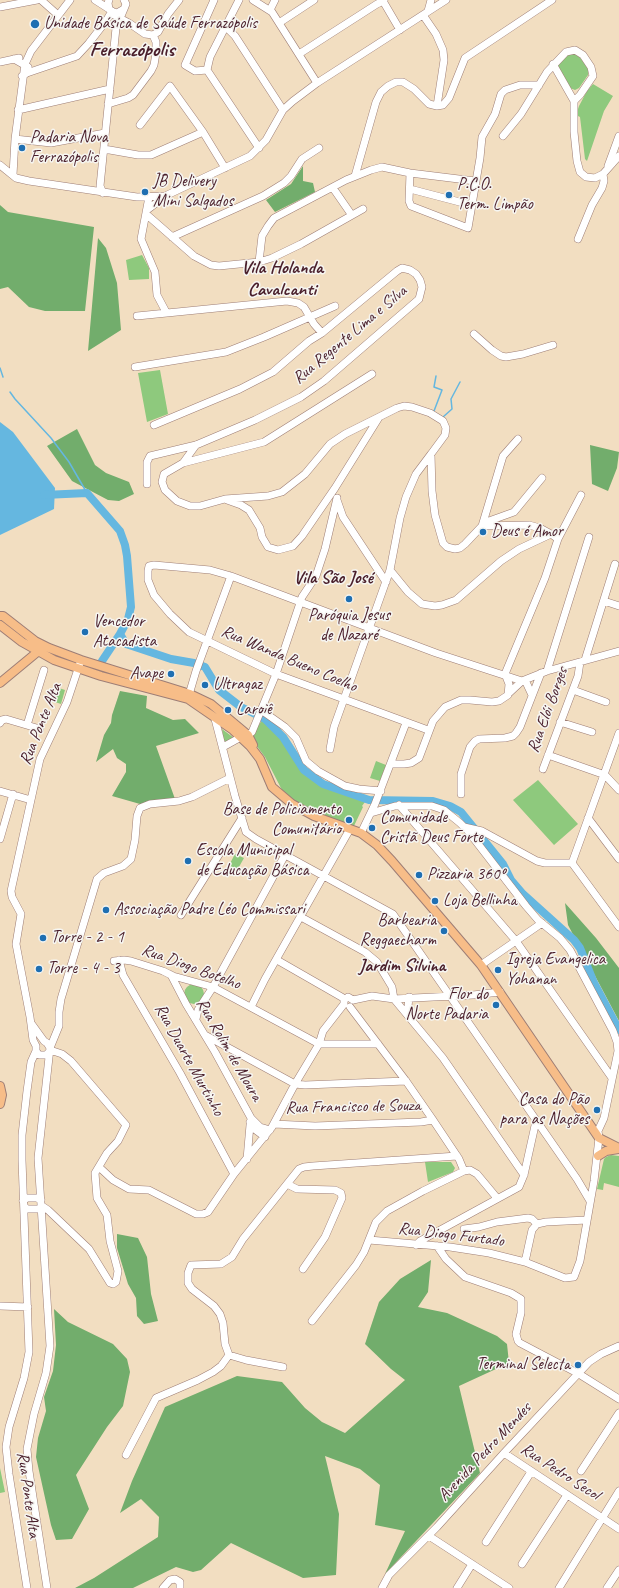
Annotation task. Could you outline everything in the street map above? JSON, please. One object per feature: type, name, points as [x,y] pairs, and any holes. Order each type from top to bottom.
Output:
[{"type":"main road","points":[[1,615],[45,646],[81,660],[211,704],[244,736],[265,768],[272,787],[292,804],[310,815],[361,833],[377,845],[392,860],[481,965],[591,1125],[599,1135],[619,1149]]},
{"type":"main road","points":[[0,625],[37,652],[54,660],[78,669],[189,697],[215,719],[244,736]]},
{"type":"main road","points":[[0,683],[45,646]]},
{"type":"main road","points":[[0,1086],[2,1095],[0,1104]]},
{"type":"main road","points":[[599,1135],[619,1143]]},
{"type":"main road","points":[[598,1156],[606,1151],[619,1149]]},
{"type":"street","points":[[0,7],[37,0]]},
{"type":"street","points":[[41,0],[58,15]]},
{"type":"street","points":[[13,175],[18,110],[22,76],[26,61],[70,0]]},
{"type":"street","points":[[96,1],[109,0],[108,3],[114,17],[110,89],[100,189],[103,193]]},
{"type":"street","points":[[96,1],[114,17],[145,34],[153,35],[158,32],[168,14],[180,0]]},
{"type":"street","points":[[207,70],[197,72],[185,65],[214,0]]},
{"type":"street","points":[[238,0],[210,57],[207,70],[259,148]]},
{"type":"street","points":[[253,0],[270,10],[317,83]]},
{"type":"street","points":[[270,10],[275,0]]},
{"type":"street","points":[[279,23],[314,0]]},
{"type":"street","points":[[299,54],[384,0],[400,30]]},
{"type":"street","points":[[431,0],[426,13],[443,50],[444,60],[437,106]]},
{"type":"street","points":[[355,176],[376,102],[388,86],[396,82],[402,82],[414,89],[429,104],[437,106],[443,105],[448,98],[463,62],[469,54],[552,0]]},
{"type":"street","points":[[146,212],[165,196],[250,156],[266,140],[283,110],[317,83],[443,1]]},
{"type":"street","points":[[114,17],[126,4]]},
{"type":"street","points":[[22,76],[77,56],[106,21],[119,13],[126,4]]},
{"type":"street","points":[[226,26],[235,36],[283,110]]},
{"type":"street","points":[[108,104],[133,95],[151,71],[154,65],[156,53],[156,45],[153,35]]},
{"type":"street","points":[[503,136],[521,114],[553,64],[566,52],[575,50],[583,55],[591,67],[593,76],[592,80],[574,101]]},
{"type":"street","points":[[0,62],[14,59],[26,61]]},
{"type":"street","points":[[26,61],[30,68],[42,68]]},
{"type":"street","points":[[553,64],[574,101],[574,125],[578,168],[583,175],[590,179],[595,178],[607,169],[619,156]]},
{"type":"street","points":[[410,173],[410,204],[413,207],[468,228],[475,181],[482,149],[482,137],[488,127],[501,94],[505,90],[520,85],[539,85]]},
{"type":"street","points":[[140,125],[170,86],[203,132],[225,168]]},
{"type":"street","points":[[18,110],[110,89]]},
{"type":"street","points":[[104,149],[138,155],[151,155],[203,132]]},
{"type":"street","points":[[15,139],[43,143],[57,143],[105,133]]},
{"type":"street","points":[[578,239],[592,205],[602,188],[619,136]]},
{"type":"street","points":[[172,237],[263,196],[284,183],[291,176],[302,159],[319,148]]},
{"type":"street","points":[[0,165],[13,175],[29,182],[137,197],[165,196]]},
{"type":"street","points":[[259,262],[262,236],[274,218],[355,176],[371,170],[382,167],[410,173],[475,181]]},
{"type":"street","points":[[92,191],[98,188],[101,182]]},
{"type":"street","points":[[101,182],[106,189],[119,194]]},
{"type":"street","points":[[333,188],[351,214]]},
{"type":"street","points":[[410,189],[471,205]]},
{"type":"street","points":[[137,197],[146,212],[194,256],[211,265],[219,266],[259,262],[277,256],[301,244],[351,214],[363,209]]},
{"type":"street","points":[[149,197],[141,238],[155,272],[157,295],[166,312]]},
{"type":"street","name":"Rua Regente Lima e Silva","points":[[146,484],[147,462],[150,456],[196,445],[274,412],[301,397],[324,381],[419,299],[422,287],[420,280],[416,274],[410,270],[402,268],[322,333],[309,341],[273,372],[240,389],[154,425]]},
{"type":"street","points":[[137,316],[287,301],[298,303],[304,307],[314,324],[322,333]]},
{"type":"street","points":[[135,367],[226,352],[335,306]]},
{"type":"street","points":[[309,341],[314,324]]},
{"type":"street","points":[[474,334],[492,350],[501,356],[506,357],[524,354],[553,345]]},
{"type":"street","points":[[330,749],[334,727],[390,570],[400,518],[406,497],[416,474],[446,435],[446,428],[443,421],[438,416],[419,408],[404,406],[397,408],[345,434],[330,444],[305,474],[282,492],[268,496],[225,499],[208,505],[190,506],[170,496],[162,486],[162,479],[164,474],[183,463],[264,442],[372,374]]},
{"type":"street","points":[[225,499],[241,505],[249,510],[260,528],[262,537],[268,546],[278,550],[292,546],[302,536],[335,488],[378,418]]},
{"type":"street","points":[[482,526],[503,456],[518,438]]},
{"type":"street","points":[[183,463],[196,445]]},
{"type":"street","points":[[431,454],[433,502],[440,534],[444,543],[451,549],[460,548],[489,521],[514,512],[542,478]]},
{"type":"street","points":[[335,488],[336,498],[343,517],[386,582]]},
{"type":"street","points":[[508,695],[509,684],[505,674],[545,578],[558,539],[581,495]]},
{"type":"street","points":[[223,747],[252,732],[276,674],[304,593],[316,576],[321,563],[336,498]]},
{"type":"street","points":[[482,526],[529,525],[540,528],[558,539]]},
{"type":"street","points":[[390,570],[408,592],[422,604],[435,606],[450,604],[510,554],[551,534]]},
{"type":"street","points":[[461,794],[461,774],[466,755],[472,744],[479,739],[505,738],[513,736],[520,727],[532,695],[544,672],[589,537]]},
{"type":"street","name":"Rua Elói Borges","points":[[543,769],[573,690],[604,601],[615,564]]},
{"type":"street","name":"Rua Wanda Bueno Coelho","points":[[231,576],[210,570],[154,565],[149,566],[148,569],[150,588],[162,605],[189,632],[276,674],[428,730]]},
{"type":"street","points":[[189,697],[196,671],[208,642],[231,576],[436,653],[523,680],[532,695]]},
{"type":"street","points":[[604,601],[619,606]]},
{"type":"street","points":[[391,764],[404,764],[415,761],[419,758],[428,730],[441,711],[453,703],[470,700],[492,702],[499,701],[508,695],[523,680],[544,672],[619,651]]},
{"type":"street","name":"Rua Ponte Alta","points":[[27,1588],[6,1447],[9,1427],[24,1378],[29,1352],[22,1135],[31,1062],[36,1049],[33,1040],[16,944],[21,914],[11,894],[42,754],[67,702],[81,660]]},
{"type":"street","points":[[27,725],[44,670]]},
{"type":"street","points":[[573,690],[606,702]]},
{"type":"street","points":[[260,712],[285,726],[296,738],[306,761],[318,771],[345,786],[380,793]]},
{"type":"street","points":[[0,723],[2,720],[6,719],[40,729]]},
{"type":"street","points":[[215,719],[246,832]]},
{"type":"street","points":[[560,722],[592,732]]},
{"type":"street","points":[[361,833],[380,793],[406,723]]},
{"type":"street","points":[[572,863],[619,733]]},
{"type":"street","points":[[548,755],[605,775],[619,790]]},
{"type":"street","points":[[41,1203],[38,1209],[27,1209],[24,1204],[27,1198],[37,1198],[89,1249],[110,1283],[115,1284],[118,1280],[118,1271],[110,1241],[108,1220],[97,1198],[95,1173],[121,1137],[126,1126],[71,1061],[49,1044],[40,1042],[36,1049],[39,1055],[44,1056],[49,1044],[59,1026],[61,999],[97,879],[104,872],[123,866],[131,859],[135,840],[137,816],[140,808],[150,804],[179,801],[192,797],[230,778]]},
{"type":"street","points":[[0,791],[31,800]]},
{"type":"street","points":[[0,839],[13,794]]},
{"type":"street","points":[[371,813],[391,806],[399,805],[439,808],[450,813],[467,827],[514,892],[542,923],[560,938],[570,950],[616,1039],[618,1051],[599,1135],[598,1156],[587,1220],[546,1222],[537,1224],[532,1230],[525,1262]]},
{"type":"street","points":[[399,805],[516,941],[612,1078]]},
{"type":"street","points":[[181,915],[242,818]]},
{"type":"street","points":[[588,818],[619,859]]},
{"type":"street","points":[[467,827],[482,831],[537,861],[545,863],[572,863]]},
{"type":"street","points":[[252,1007],[265,980],[350,829]]},
{"type":"street","points":[[232,834],[246,832],[256,839],[393,914],[577,1179],[590,1201]]},
{"type":"street","points":[[196,1020],[197,1011],[213,988],[285,855]]},
{"type":"street","points":[[572,863],[619,927]]},
{"type":"street","points":[[301,917],[372,956],[392,987],[394,999],[443,1058],[524,1174]]},
{"type":"street","points":[[481,965],[542,923]]},
{"type":"street","name":"Rua Diogo Botelho","points":[[117,960],[130,961],[163,971],[171,975],[204,984],[319,1042]]},
{"type":"street","name":"Rua Duarte Murtinho","points":[[117,960],[123,975],[180,1073],[234,1174]]},
{"type":"street","points":[[277,960],[348,1002],[433,1120],[457,1156],[464,1171]]},
{"type":"street","name":"Rua Rolim de Moura","points":[[171,975],[186,1004],[216,1052],[250,1121],[258,1133],[265,1137]]},
{"type":"street","points":[[181,994],[183,985],[190,980]]},
{"type":"street","points":[[186,1004],[194,1006],[204,1000],[207,992],[204,984]]},
{"type":"street","points":[[99,1167],[113,1180],[129,1189],[149,1190],[192,1212],[203,1214],[208,1212],[234,1174],[272,1127],[328,1025],[348,1002],[372,996],[394,999],[500,992]]},
{"type":"street","points":[[460,1012],[462,995]]},
{"type":"street","points":[[409,998],[408,1007],[410,1018]]},
{"type":"street","name":"Rua Ponte Alta","points":[[31,1023],[49,1044]]},
{"type":"street","points":[[205,1035],[295,1084],[305,1085],[406,1081]]},
{"type":"street","points":[[319,1042],[378,1044]]},
{"type":"street","points":[[47,1588],[27,1449],[34,1414],[46,1373],[50,1346],[39,1152],[45,1089],[50,1057],[49,1044]]},
{"type":"street","name":"Rua Francisco de Souza","points":[[272,1127],[421,1122],[433,1120]]},
{"type":"street","points":[[247,1159],[250,1121]]},
{"type":"street","name":"Rua Rolim de Moura","points":[[250,1121],[260,1127],[272,1127]]},
{"type":"street","points":[[416,1245],[420,1241],[519,1187],[524,1174],[536,1121]]},
{"type":"street","points":[[229,1355],[225,1344],[223,1324],[220,1314],[214,1306],[192,1289],[188,1283],[188,1274],[191,1266],[221,1264],[232,1257],[243,1239],[299,1170],[304,1167],[457,1156]]},
{"type":"street","points":[[312,1321],[356,1265],[369,1240],[376,1222],[387,1211],[464,1171],[470,1170],[475,1172],[497,1198]]},
{"type":"street","points":[[577,1179],[587,1184],[594,1181]]},
{"type":"street","points":[[287,1184],[297,1189],[335,1190],[341,1193],[342,1198],[325,1237],[303,1269]]},
{"type":"street","points":[[464,1229],[497,1222],[528,1218],[532,1219],[537,1224]]},
{"type":"street","name":"Rua Diogo Furtado","points":[[369,1240],[437,1246],[489,1253],[525,1262],[565,1278],[574,1277],[580,1261],[587,1220]]},
{"type":"street","points":[[437,1246],[446,1259],[465,1277],[511,1293],[521,1299],[522,1307],[516,1334],[518,1341],[579,1374],[619,1399]]},
{"type":"street","points":[[0,1306],[28,1307]]},
{"type":"street","name":"Avenida Pedro Mendes","points":[[382,1588],[389,1575],[429,1536],[594,1358],[612,1348],[619,1346]]},
{"type":"street","points":[[229,1355],[283,1367]]},
{"type":"street","points":[[126,1455],[156,1398],[212,1372],[221,1366],[229,1355]]},
{"type":"street","points":[[581,1471],[619,1413]]},
{"type":"street","name":"Rua Pedro Secol","points":[[504,1454],[619,1530]]},
{"type":"street","points":[[486,1542],[531,1472]]},
{"type":"street","points":[[559,1588],[619,1491]]},
{"type":"street","points":[[522,1564],[567,1495]]},
{"type":"street","points":[[429,1536],[508,1587]]},
{"type":"street","points":[[457,1588],[472,1564]]},
{"type":"street","points":[[607,1588],[619,1570]]},
{"type":"street","points":[[163,1588],[170,1580],[175,1579],[180,1582],[180,1588]]},
{"type":"green space","points":[[567,53],[577,54],[589,69],[588,75],[579,88],[575,90],[570,88],[556,64]]},
{"type":"green space","points":[[593,84],[613,96],[604,111],[587,161],[585,159],[580,117],[576,115],[587,91]]},
{"type":"green space","points":[[303,166],[303,181],[313,183],[315,192],[275,212],[266,200],[291,184]]},
{"type":"green space","points":[[0,205],[8,212],[94,227],[85,311],[45,311],[29,307],[8,287],[0,289]]},
{"type":"green space","points":[[98,238],[106,248],[117,283],[121,330],[88,351]]},
{"type":"green space","points":[[142,255],[149,268],[149,279],[129,280],[126,260]]},
{"type":"green space","points":[[160,370],[168,414],[147,422],[138,373]]},
{"type":"green space","points":[[77,429],[95,465],[106,473],[129,482],[134,494],[119,501],[108,500],[72,481],[47,446]]},
{"type":"green space","points":[[590,445],[619,452],[617,468],[608,491],[592,484]]},
{"type":"green space","points":[[59,688],[65,690],[61,704],[55,702]]},
{"type":"green space","points":[[120,691],[147,696],[146,708],[173,720],[185,719],[199,733],[156,746],[175,799],[140,804],[112,796],[126,772],[126,764],[117,758],[113,749],[96,762],[104,735],[111,723],[112,715]]},
{"type":"green space","points":[[262,720],[281,738],[303,771],[313,779],[365,802],[353,828],[307,811],[283,792],[265,757],[253,741],[252,736]]},
{"type":"green space","points":[[222,729],[234,738],[224,744]]},
{"type":"green space","points":[[376,761],[386,765],[380,781],[370,778]]},
{"type":"green space","points":[[538,780],[578,824],[554,845],[513,800]]},
{"type":"green space","points":[[235,854],[244,858],[235,874],[227,869]]},
{"type":"green space","points":[[565,903],[596,938],[619,968],[619,1021],[568,925]]},
{"type":"green space","points":[[190,984],[198,984],[204,990],[204,998],[198,1004],[190,1004],[184,998],[184,990]]},
{"type":"green space","points":[[611,1155],[619,1156],[619,1187],[604,1183],[603,1190],[597,1189],[604,1159]]},
{"type":"green space","points":[[425,1162],[451,1162],[455,1168],[453,1172],[428,1182]]},
{"type":"green space","points":[[117,1234],[138,1238],[147,1257],[151,1294],[158,1321],[144,1324],[137,1316],[136,1298],[128,1284],[117,1248]]},
{"type":"green space","points":[[431,1260],[428,1292],[418,1307],[447,1313],[497,1336],[507,1344],[509,1363],[459,1386],[480,1473],[385,1574],[405,1531],[375,1525],[380,1485],[360,1469],[325,1456],[339,1514],[336,1575],[303,1578],[231,1543],[201,1570],[193,1572],[176,1567],[133,1588],[75,1588],[94,1578],[158,1537],[159,1517],[141,1499],[120,1513],[132,1481],[165,1407],[237,1376],[282,1382],[305,1408],[322,1422],[345,1433],[405,1380],[365,1344],[379,1302],[400,1279]]},
{"type":"green space","points":[[54,1309],[68,1322],[113,1344],[127,1359],[130,1372],[123,1406],[107,1427],[76,1475],[89,1509],[72,1539],[56,1540],[51,1525],[36,1457],[38,1438],[46,1411],[44,1397],[53,1371],[56,1345]]},
{"type":"green space","points":[[0,1468],[5,1492],[0,1493]]},
{"type":"water","points":[[0,422],[13,432],[55,488],[54,509],[0,535]]},
{"type":"waterway","points":[[0,368],[3,377]]},
{"type":"waterway","points":[[434,411],[442,390],[434,387],[436,376]]},
{"type":"waterway","points":[[443,417],[452,409],[451,399],[460,382]]},
{"type":"waterway","points":[[10,392],[51,438],[69,462],[87,493]]},
{"type":"waterway","points":[[44,495],[87,493],[120,531],[127,556],[131,607],[128,619],[120,634],[126,644],[171,659],[194,663],[205,667],[219,690],[241,707],[265,719],[283,737],[304,770],[323,784],[369,800],[433,801],[450,806],[461,812],[503,864],[511,880],[523,894],[574,940],[580,948],[594,983],[619,1030]]},
{"type":"waterway","points":[[102,661],[120,634]]},
{"type":"place","name":"Unidade Básica de Saúde Ferrazópolis","points":[[35,24]]},
{"type":"place","name":"Padaria Nova Ferrazópolis","points":[[22,148]]},
{"type":"place","name":"JB Delivery Mini Salgados","points":[[145,192]]},
{"type":"place","name":"P.C.O. Term. Limpão","points":[[449,195]]},
{"type":"place","name":"Deus é Amor","points":[[483,532]]},
{"type":"place","name":"Paróquia Jesus de Nazaré","points":[[349,599]]},
{"type":"place","name":"Vencedor Atacadista","points":[[85,632]]},
{"type":"place","name":"Avape","points":[[171,674]]},
{"type":"place","name":"Ultragaz","points":[[205,685]]},
{"type":"place","name":"Laroiê","points":[[228,710]]},
{"type":"place","name":"Base de Policiamento Comunitário","points":[[349,820]]},
{"type":"place","name":"Comunidade Cristã Deus Forte","points":[[372,828]]},
{"type":"place","name":"Escola Municipal de Educação Básica","points":[[188,861]]},
{"type":"place","name":"Pizzaria 360º","points":[[419,875]]},
{"type":"place","name":"Loja Bellinha","points":[[435,901]]},
{"type":"place","name":"Associação Padre Léo Commissari","points":[[106,910]]},
{"type":"place","name":"Barbearia Reggaecharm","points":[[444,931]]},
{"type":"place","name":"Torre - 2 - 1","points":[[43,938]]},
{"type":"place","name":"Torre - 4 - 3","points":[[39,969]]},
{"type":"place","name":"Igreja Evangelica Yohanan","points":[[498,970]]},
{"type":"place","name":"Flor do Norte Padaria","points":[[496,1005]]},
{"type":"place","name":"Casa do Pão para as Nações","points":[[597,1110]]},
{"type":"place","name":"Terminal Selecta","points":[[578,1365]]},
{"type":"district","name":"Ferrazópolis","points":[[132,50]]},
{"type":"district","name":"Vila Holanda Cavalcanti","points":[[282,279]]},
{"type":"district","name":"Vila São José","points":[[333,578]]},
{"type":"district","name":"Jardim Silvina","points":[[402,966]]}]
